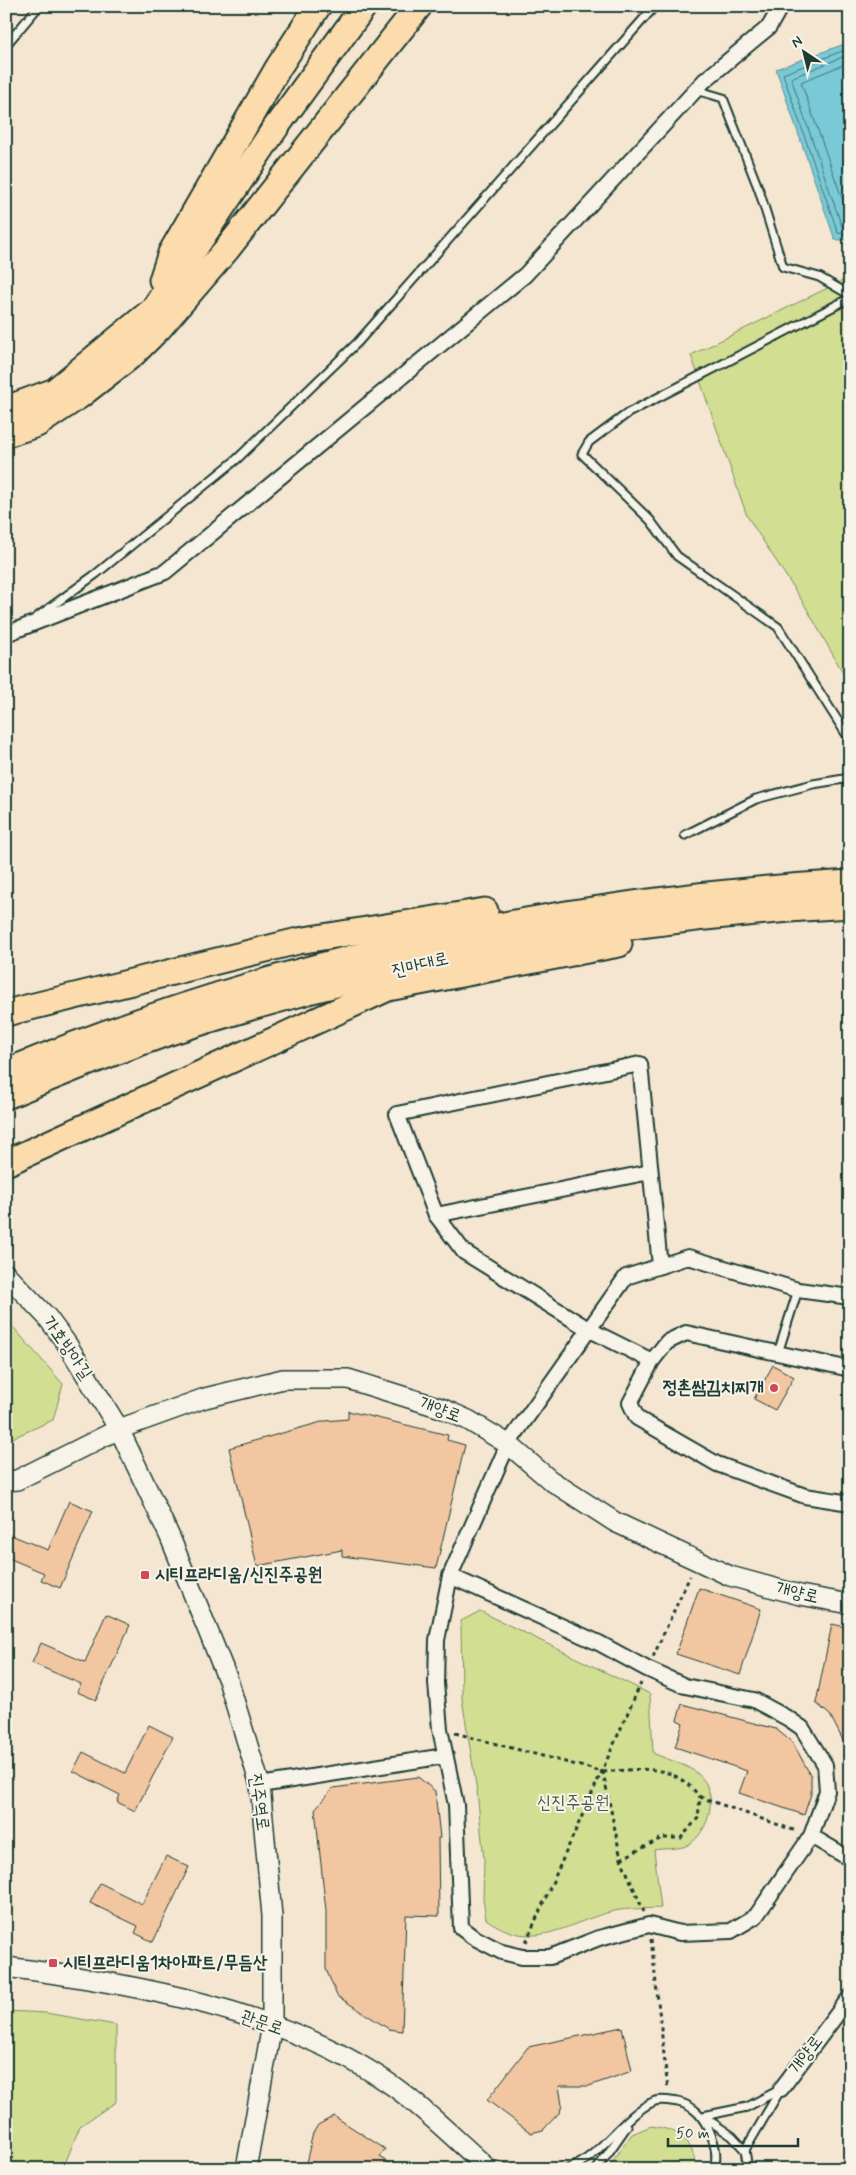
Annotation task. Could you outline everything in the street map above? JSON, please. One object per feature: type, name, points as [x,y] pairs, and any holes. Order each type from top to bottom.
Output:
[{"type":"highway","points":[[153,310],[171,253],[278,68],[318,6]]},
{"type":"highway","points":[[6,409],[56,391],[153,310],[276,127],[364,6]]},
{"type":"highway","points":[[6,434],[37,424],[79,396],[133,354],[159,328],[227,249],[419,6]]},
{"type":"highway","name":"진마대로","points":[[6,1072],[165,1011],[300,970],[472,930],[663,899],[772,888],[850,883]]},
{"type":"highway","name":"진마대로","points":[[6,1096],[172,1032],[306,991],[476,951],[574,934],[666,921],[773,910],[850,905]]},
{"type":"highway","points":[[6,1013],[298,941],[521,906],[572,913]]},
{"type":"highway","points":[[6,1163],[388,988],[635,940],[666,921]]},
{"type":"street","points":[[12,632],[165,572],[524,275],[696,90],[769,27],[782,6]]},
{"type":"street","points":[[652,1361],[588,1329],[464,1252],[436,1215],[397,1114],[640,1064],[660,1266]]},
{"type":"street","points":[[436,1215],[650,1172]]},
{"type":"street","points":[[450,1576],[599,1643],[647,1669],[685,1686],[754,1700],[802,1728],[825,1765],[827,1791],[811,1836],[756,1916],[730,1931],[680,1933],[649,1925],[599,1938],[550,1957],[522,1957],[502,1952],[473,1938],[461,1928],[456,1805],[440,1730],[436,1683],[438,1640],[450,1576],[508,1444],[626,1276],[688,1257],[798,1290],[850,1297]]},
{"type":"street","name":"가호방아길","points":[[6,1274],[27,1294],[62,1338],[119,1429]]},
{"type":"street","points":[[850,1369],[686,1333],[667,1342],[652,1361],[630,1403],[637,1418],[717,1464],[805,1496],[850,1503]]},
{"type":"street","name":"개양로","points":[[6,1481],[17,1480],[119,1429],[205,1398],[283,1379],[348,1380],[441,1408],[468,1420],[508,1444],[550,1480],[616,1522],[730,1576],[800,1595],[850,1604]]},
{"type":"street","name":"진주역로","points":[[119,1429],[170,1537],[228,1680],[260,1785],[272,1916],[272,2025],[246,2169]]},
{"type":"street","points":[[260,1785],[445,1756]]},
{"type":"street","points":[[811,1836],[850,1859]]},
{"type":"street","name":"관문로","points":[[6,1967],[67,1975],[156,1991],[272,2025],[332,2051],[394,2086],[483,2166]]},
{"type":"street","name":"개양로","points":[[781,2089],[850,1997]]},
{"type":"lane","points":[[6,45],[39,6]]},
{"type":"lane","points":[[12,632],[103,568],[237,459],[290,410],[358,342],[656,6]]},
{"type":"lane","points":[[696,90],[722,98],[759,190],[783,267],[819,277],[850,296]]},
{"type":"lane","points":[[850,296],[628,413],[589,442],[582,454],[650,520],[676,556],[778,627],[850,740]]},
{"type":"lane","points":[[685,835],[756,799],[813,784],[850,778]]},
{"type":"lane","points":[[778,1353],[798,1290]]},
{"type":"lane","points":[[703,2116],[747,2107],[781,2089]]},
{"type":"lane","points":[[745,2150],[781,2089]]},
{"type":"lane","points":[[568,2169],[594,2152],[636,2114],[656,2101],[669,2100],[688,2104],[732,2136],[745,2150],[748,2169]]},
{"type":"lane","points":[[597,2169],[636,2114]]},
{"type":"lane","points":[[703,2116],[716,2145],[714,2169]]},
{"type":"lane","points":[[483,2166],[511,2169]]},
{"type":"path","points":[[522,1957],[528,1935],[603,1772],[647,1669],[698,1561]]},
{"type":"path","points":[[440,1730],[603,1772],[654,1768],[689,1783],[700,1797],[811,1836]]},
{"type":"path","points":[[603,1772],[621,1859],[649,1925],[669,2100]]},
{"type":"path","points":[[621,1859],[662,1838],[681,1838],[698,1818],[700,1797]]},
{"type":"green space","points":[[850,277],[850,685],[804,604],[747,516],[691,355]]},
{"type":"green space","points":[[6,1319],[63,1384],[53,1420],[6,1441]]},
{"type":"green space","name":"신진주공원","points":[[480,1611],[650,1694],[653,1753],[688,1767],[705,1782],[709,1791],[710,1811],[707,1822],[696,1839],[684,1847],[654,1850],[661,1908],[614,1911],[550,1933],[535,1935],[520,1934],[504,1929],[486,1919],[483,1899],[484,1860],[477,1791],[462,1699],[461,1621]]},
{"type":"green space","points":[[6,2011],[46,2013],[116,2025],[116,2102],[80,2126],[63,2169],[6,2169]]},
{"type":"green space","points":[[651,2126],[670,2130],[683,2138],[692,2150],[696,2169],[607,2169],[632,2134]]},
{"type":"water","points":[[850,42],[850,240],[835,240],[776,69]]},
{"type":"building","name":"정촌쌈김치찌개","points":[[773,1365],[794,1377],[775,1410],[754,1399]]},
{"type":"building","points":[[348,1411],[448,1435],[447,1440],[465,1445],[436,1568],[342,1556],[342,1550],[257,1566],[229,1448],[325,1421],[348,1419]]},
{"type":"building","points":[[69,1501],[93,1511],[60,1588],[41,1580],[44,1573],[6,1557],[6,1533],[48,1550]]},
{"type":"building","points":[[699,1588],[761,1609],[740,1675],[676,1654]]},
{"type":"building","points":[[106,1614],[130,1625],[96,1700],[77,1692],[81,1684],[32,1663],[41,1643],[85,1662]]},
{"type":"building","points":[[832,1624],[850,1628],[850,1754],[830,1715],[816,1703]]},
{"type":"building","points":[[682,1704],[776,1729],[793,1743],[811,1776],[811,1794],[804,1815],[739,1793],[747,1771],[675,1747],[683,1723],[677,1720]]},
{"type":"building","points":[[149,1725],[173,1737],[135,1811],[117,1802],[120,1795],[73,1771],[83,1752],[125,1773]]},
{"type":"building","points":[[418,1777],[435,1791],[440,1838],[438,1838],[439,1916],[406,1915],[402,2031],[389,2029],[337,1996],[326,1969],[326,1911],[315,1809],[333,1788]]},
{"type":"building","points":[[166,1856],[189,1867],[153,1942],[135,1933],[138,1926],[90,1903],[100,1883],[142,1904]]},
{"type":"building","points":[[622,2027],[632,2071],[589,2086],[559,2086],[562,2105],[560,2112],[543,2130],[531,2133],[487,2100],[528,2047]]},
{"type":"building","points":[[334,2116],[385,2149],[379,2157],[399,2169],[316,2169],[306,2163],[313,2133],[318,2125]]},
{"type":"place","name":"정촌쌈김치찌개","points":[[774,1388]]},
{"type":"place","name":"시티프라디움/신진주공원","points":[[145,1575]]},
{"type":"place","name":"시티프라디움1차아파트/무듬산","points":[[53,1963]]}]
